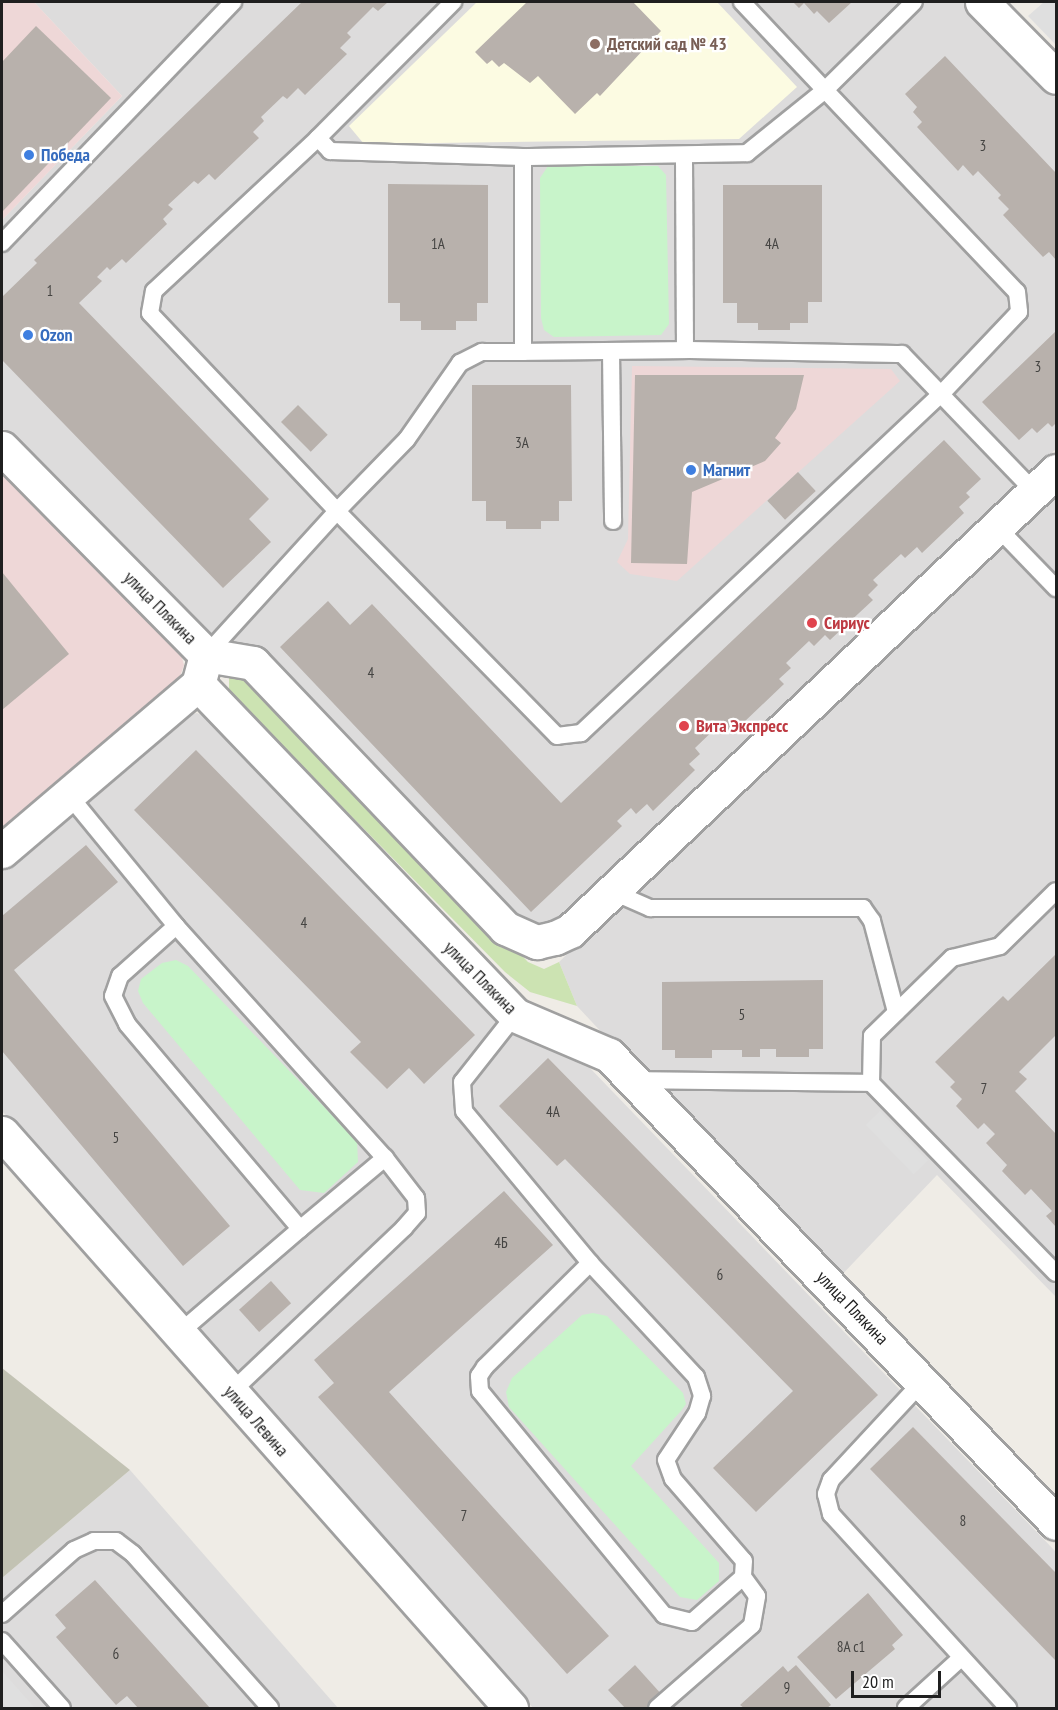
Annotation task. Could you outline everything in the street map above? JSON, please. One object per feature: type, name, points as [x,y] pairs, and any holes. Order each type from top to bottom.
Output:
[{"type":"street","points":[[982,2],[1056,77]]},
{"type":"street","name":"улица Плякина","points":[[2,448],[515,1015],[609,1055],[1056,1523]]},
{"type":"street","points":[[2,851],[68,794],[202,669],[253,663],[505,928],[520,937],[537,942],[555,938],[570,931],[1046,482]]},
{"type":"street","name":"улица Левина","points":[[2,1133],[511,1708]]},
{"type":"lane","points":[[2,243],[233,2]]},
{"type":"lane","points":[[453,2],[318,138],[154,291],[150,313],[337,511],[557,736],[581,733],[942,393],[1019,312],[1017,292],[742,2]]},
{"type":"lane","points":[[318,138],[330,151],[523,157],[684,156],[747,153],[825,90],[914,2]]},
{"type":"lane","points":[[684,156],[685,350]]},
{"type":"lane","points":[[523,157],[523,352]]},
{"type":"lane","points":[[202,669],[337,511],[407,440],[460,363],[482,352],[685,350],[902,354],[942,393],[1046,482]]},
{"type":"lane","points":[[611,351],[613,521]]},
{"type":"lane","points":[[997,527],[1056,588]]},
{"type":"lane","points":[[68,794],[176,926],[385,1158],[416,1197],[417,1214],[231,1392]]},
{"type":"lane","points":[[611,891],[650,908],[863,908],[872,921],[896,1012]]},
{"type":"lane","points":[[871,1083],[872,1036],[952,958],[1000,946],[1056,891]]},
{"type":"lane","points":[[176,926],[120,976],[113,996],[127,1024],[300,1229]]},
{"type":"lane","points":[[515,1015],[462,1082],[464,1111],[590,1263],[696,1377],[702,1396],[697,1413],[666,1460],[673,1479],[744,1561],[743,1576],[757,1596],[752,1625],[657,1708]]},
{"type":"lane","points":[[633,1080],[871,1083],[1056,1273]]},
{"type":"lane","points":[[179,1334],[385,1158]]},
{"type":"lane","points":[[590,1263],[485,1367],[479,1376],[480,1391],[663,1615],[692,1622],[743,1576]]},
{"type":"lane","points":[[922,1382],[831,1480],[826,1494],[831,1514],[1008,1708]]},
{"type":"lane","points":[[2,1614],[74,1550],[94,1541],[116,1541],[133,1554],[270,1708]]},
{"type":"lane","points":[[2,1641],[62,1708]]},
{"type":"lane","points":[[906,1708],[961,1658]]},
{"type":"shaded area","name":"Победа","points":[[2,2],[34,2],[122,96],[2,220]]},
{"type":"shaded area","points":[[34,2],[963,2],[1056,98],[1056,449],[556,924],[520,926],[220,642],[197,628],[2,428],[2,220],[122,96]]},
{"type":"shaded area","name":"Детский сад № 43","points":[[477,2],[717,2],[797,87],[739,139],[364,144],[349,126]]},
{"type":"shaded area","points":[[1044,2],[1056,2],[1056,45],[1028,16]]},
{"type":"shaded area","points":[[632,366],[891,369],[900,381],[677,581],[630,574],[617,562],[628,539]]},
{"type":"shaded area","points":[[2,469],[180,651],[184,665],[179,679],[2,835]]},
{"type":"shaded area","points":[[1056,482],[1056,1297],[937,1175],[835,1282],[577,1006],[559,962]]},
{"type":"shaded area","points":[[197,713],[210,719],[561,1038],[1056,1552],[1056,1708],[533,1708],[2,1111],[2,869],[184,716]]},
{"type":"shaded area","points":[[880,1111],[928,1161],[914,1175],[866,1125]]},
{"type":"shaded area","points":[[2,1368],[130,1470],[2,1578]]},
{"type":"shaded area","points":[[130,1470],[338,1708],[2,1708],[2,1578]]},
{"type":"shaded area","points":[[2,1671],[35,1708],[7,1708],[2,1702]]},
{"type":"green space","points":[[548,166],[658,166],[666,175],[669,324],[661,335],[554,337],[544,330],[541,318],[540,178]]},
{"type":"green space","points":[[229,673],[250,676],[528,962],[544,969],[559,962],[577,1006],[530,992],[505,972],[229,692]]},
{"type":"green space","points":[[176,960],[188,966],[357,1141],[358,1162],[324,1193],[300,1190],[143,1003],[138,991],[141,979],[162,963]]},
{"type":"green space","points":[[593,1313],[607,1316],[683,1393],[686,1404],[631,1466],[719,1563],[719,1581],[697,1600],[680,1597],[509,1407],[506,1392],[512,1378],[582,1315]]},
{"type":"building","points":[[302,2],[388,2],[378,11],[373,7],[347,33],[351,37],[340,48],[347,54],[305,95],[298,88],[287,99],[283,96],[261,117],[264,121],[253,132],[259,138],[215,180],[209,174],[198,184],[194,181],[168,205],[173,209],[163,219],[167,224],[126,263],[122,259],[110,270],[107,267],[97,277],[102,281],[79,303],[269,499],[249,519],[271,542],[223,588],[2,360],[2,297],[37,263],[34,260]]},
{"type":"building","points":[[527,2],[633,2],[661,31],[600,96],[597,93],[575,114],[538,76],[530,83],[504,63],[499,67],[492,60],[487,64],[475,52]]},
{"type":"building","points":[[793,2],[852,2],[829,23],[817,11],[814,14],[804,3],[799,8]]},
{"type":"building","name":"Победа","points":[[36,26],[111,98],[2,212],[2,62]]},
{"type":"building","points":[[945,56],[1056,173],[1056,260],[1049,252],[1043,257],[1003,215],[1009,209],[998,198],[1001,195],[978,171],[973,176],[963,165],[958,171],[917,127],[922,122],[913,112],[917,107],[905,94]]},
{"type":"building","points":[[388,184],[488,185],[488,303],[477,303],[477,321],[456,321],[456,330],[421,330],[421,321],[400,321],[400,303],[388,303]]},
{"type":"building","points":[[723,185],[822,185],[822,302],[808,302],[808,323],[790,323],[790,330],[758,330],[758,323],[737,323],[737,303],[723,303]]},
{"type":"building","points":[[1056,331],[1056,423],[1052,427],[1048,423],[1037,433],[1032,428],[1019,440],[982,402]]},
{"type":"building","name":"Магнит","points":[[635,375],[804,375],[796,409],[775,438],[781,443],[765,461],[692,492],[687,564],[631,563]]},
{"type":"building","points":[[472,385],[571,385],[572,501],[559,501],[559,521],[541,521],[541,529],[506,529],[506,521],[486,521],[486,501],[472,501]]},
{"type":"building","points":[[298,405],[328,435],[311,452],[281,422]]},
{"type":"building","points":[[944,440],[981,479],[966,493],[970,497],[959,507],[964,513],[922,553],[917,547],[905,558],[901,554],[873,580],[878,585],[868,595],[873,600],[830,640],[825,635],[814,646],[809,641],[786,663],[791,668],[779,679],[784,684],[742,724],[738,720],[728,730],[721,723],[695,748],[700,754],[689,764],[695,770],[653,811],[647,804],[636,814],[631,808],[617,821],[622,826],[531,912],[280,647],[328,601],[350,625],[372,604],[561,803]]},
{"type":"building","points":[[798,472],[816,491],[785,520],[767,501]]},
{"type":"building","points":[[2,572],[69,654],[2,710]]},
{"type":"building","points":[[196,750],[475,1035],[424,1084],[409,1068],[387,1089],[350,1052],[361,1042],[134,810]]},
{"type":"building","points":[[86,845],[118,882],[14,970],[230,1226],[183,1266],[2,1051],[2,916]]},
{"type":"building","points":[[1056,954],[1056,1035],[1019,1072],[1027,1079],[1015,1091],[1056,1134],[1056,1227],[1046,1216],[1052,1211],[1031,1189],[1025,1195],[1002,1171],[1007,1165],[986,1143],[995,1134],[984,1123],[978,1129],[956,1106],[962,1099],[950,1087],[955,1082],[935,1062],[1003,996],[1008,1001]]},
{"type":"building","points":[[823,980],[823,1049],[809,1049],[809,1057],[776,1057],[776,1049],[760,1049],[760,1057],[742,1057],[742,1050],[712,1050],[712,1058],[675,1058],[675,1050],[662,1050],[662,982]]},
{"type":"building","points":[[548,1058],[878,1395],[756,1512],[713,1468],[793,1391],[565,1159],[557,1166],[499,1106]]},
{"type":"building","points":[[504,1191],[553,1245],[389,1392],[609,1636],[567,1674],[318,1397],[334,1383],[314,1360]]},
{"type":"building","points":[[271,1281],[291,1303],[259,1332],[239,1310]]},
{"type":"building","points":[[913,1427],[1056,1573],[1056,1661],[870,1469]]},
{"type":"building","points":[[95,1580],[210,1708],[138,1708],[127,1696],[116,1705],[56,1637],[66,1628],[55,1615]]},
{"type":"building","points":[[868,1593],[903,1635],[892,1645],[895,1649],[836,1699],[797,1657]]},
{"type":"building","points":[[635,1665],[663,1696],[648,1708],[625,1708],[608,1690]]},
{"type":"building","points":[[796,1665],[831,1705],[827,1708],[744,1708],[740,1705],[783,1666],[788,1672]]},
{"type":"place","name":"Детский сад № 43","points":[[595,44]]},
{"type":"place","name":"Победа","points":[[29,155]]},
{"type":"place","name":"Ozon","points":[[28,335]]},
{"type":"place","name":"Магнит","points":[[691,470]]},
{"type":"place","name":"Сириус","points":[[812,623]]},
{"type":"place","name":"Вита Экспресс","points":[[684,726]]}]
